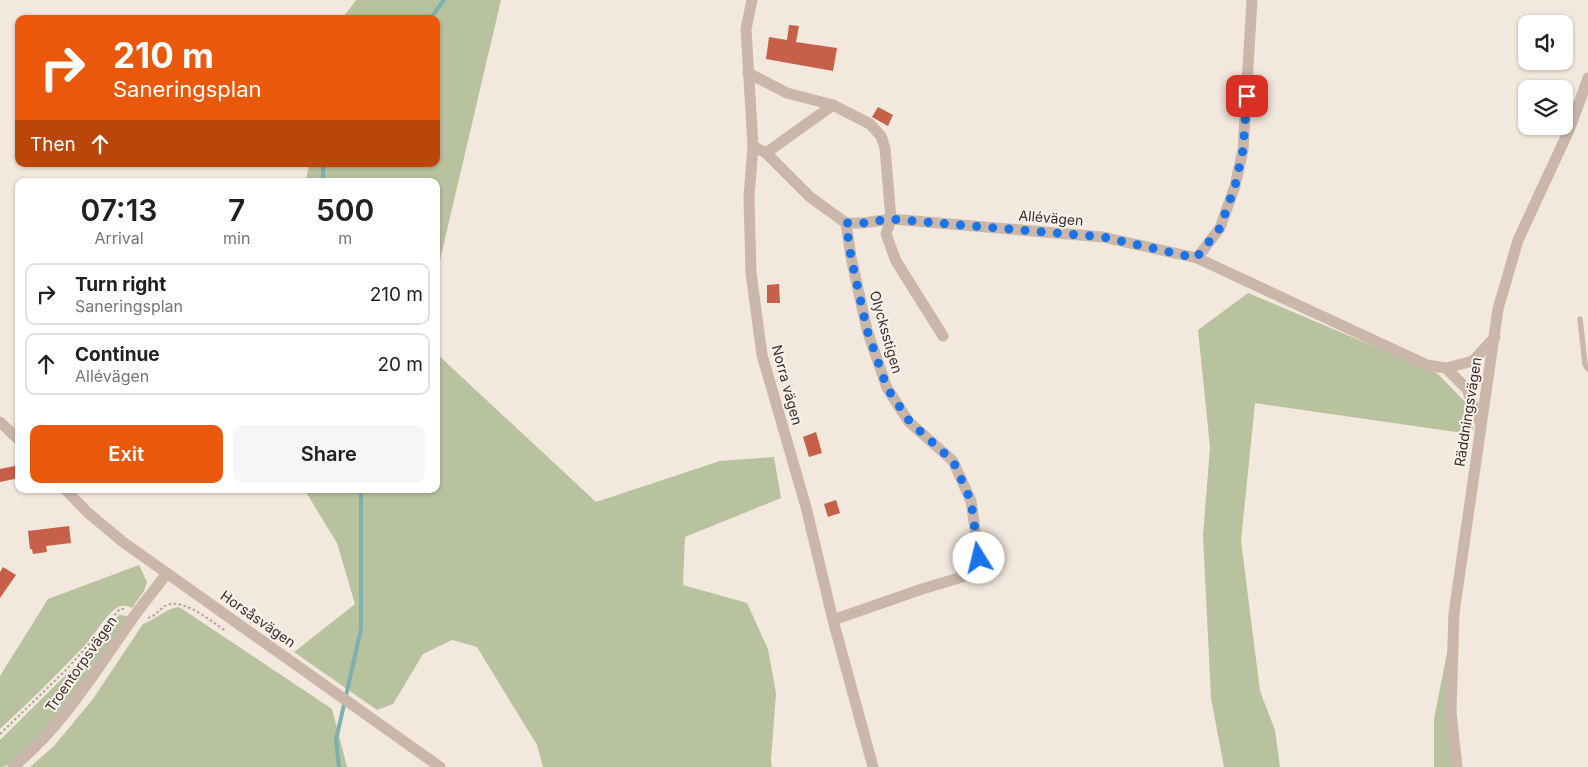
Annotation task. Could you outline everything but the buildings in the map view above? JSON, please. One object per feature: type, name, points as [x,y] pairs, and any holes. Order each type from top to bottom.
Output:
[{"type":"street","name":"Norra vägen","points":[[752,0],[746,29],[753,146],[749,197],[751,273],[762,355],[806,507],[833,620],[873,767]]},
{"type":"street","points":[[1196,258],[1220,228],[1235,186],[1243,150],[1252,0]]},
{"type":"street","points":[[748,73],[788,93],[833,105],[870,124],[881,136],[887,165],[890,219],[886,234],[896,261],[943,336]]},
{"type":"street","name":"Räddningsvägen","points":[[1457,767],[1452,712],[1454,613],[1498,309],[1518,240],[1570,128],[1588,78]]},
{"type":"street","points":[[766,153],[833,105]]},
{"type":"street","points":[[753,146],[766,153],[810,197],[846,223]]},
{"type":"street","name":"Allévägen","points":[[846,223],[863,223],[890,219],[1103,237],[1196,258],[1427,365],[1446,368],[1473,361],[1495,337]]},
{"type":"street","name":"Olycksstigen","points":[[833,620],[962,577],[979,558],[971,501],[953,461],[910,422],[887,388],[867,330],[851,257],[846,223]]},
{"type":"street","points":[[1446,368],[1467,389],[1481,424]]},
{"type":"street","points":[[0,422],[15,436]]},
{"type":"street","name":"Horsåsvägen","points":[[69,493],[87,512],[123,542],[440,767]]},
{"type":"street","name":"Troentorpsvägen","points":[[13,767],[28,755],[60,722],[80,696],[136,613],[168,573]]},
{"type":"lane","points":[[1580,319],[1585,364],[1588,369]]},
{"type":"path","points":[[0,734],[66,670],[120,609],[130,609],[144,619],[151,618],[163,607],[170,604],[180,604],[193,609],[233,635]]},
{"type":"green space","points":[[356,0],[501,0],[440,260],[440,178],[307,178],[308,167],[440,167],[440,15],[345,15]]},
{"type":"green space","points":[[1248,293],[1437,373],[1465,402],[1474,429],[1463,433],[1255,403],[1241,541],[1260,691],[1275,730],[1280,767],[1224,767],[1211,698],[1203,536],[1210,447],[1198,330]]},
{"type":"green space","points":[[440,357],[596,502],[720,461],[774,457],[781,498],[685,537],[683,585],[747,603],[768,649],[776,693],[772,767],[543,767],[537,745],[477,647],[452,640],[423,654],[393,704],[377,710],[294,652],[355,604],[337,543],[306,493],[440,493]]},
{"type":"green space","points":[[139,565],[147,582],[144,591],[132,608],[126,606],[117,607],[103,621],[89,641],[75,656],[0,729],[0,676],[48,599]]},
{"type":"green space","points":[[179,607],[332,709],[347,767],[30,767],[54,746],[93,699],[143,624],[169,610]]},
{"type":"green space","points":[[119,615],[128,616],[54,720],[16,759],[4,767],[0,767],[0,740],[80,661]]},
{"type":"green space","points":[[1448,648],[1454,767],[1434,767],[1434,719]]},
{"type":"waterway","points":[[433,15],[444,0]]},
{"type":"waterway","points":[[323,167],[323,178]]},
{"type":"waterway","points":[[339,767],[336,740],[361,629],[361,493]]},
{"type":"route","points":[[979,558],[971,501],[953,461],[910,422],[887,388],[867,330],[851,257],[846,223],[863,223],[890,219],[1103,237],[1196,258],[1220,228],[1232,198],[1243,150],[1247,96]]}]
